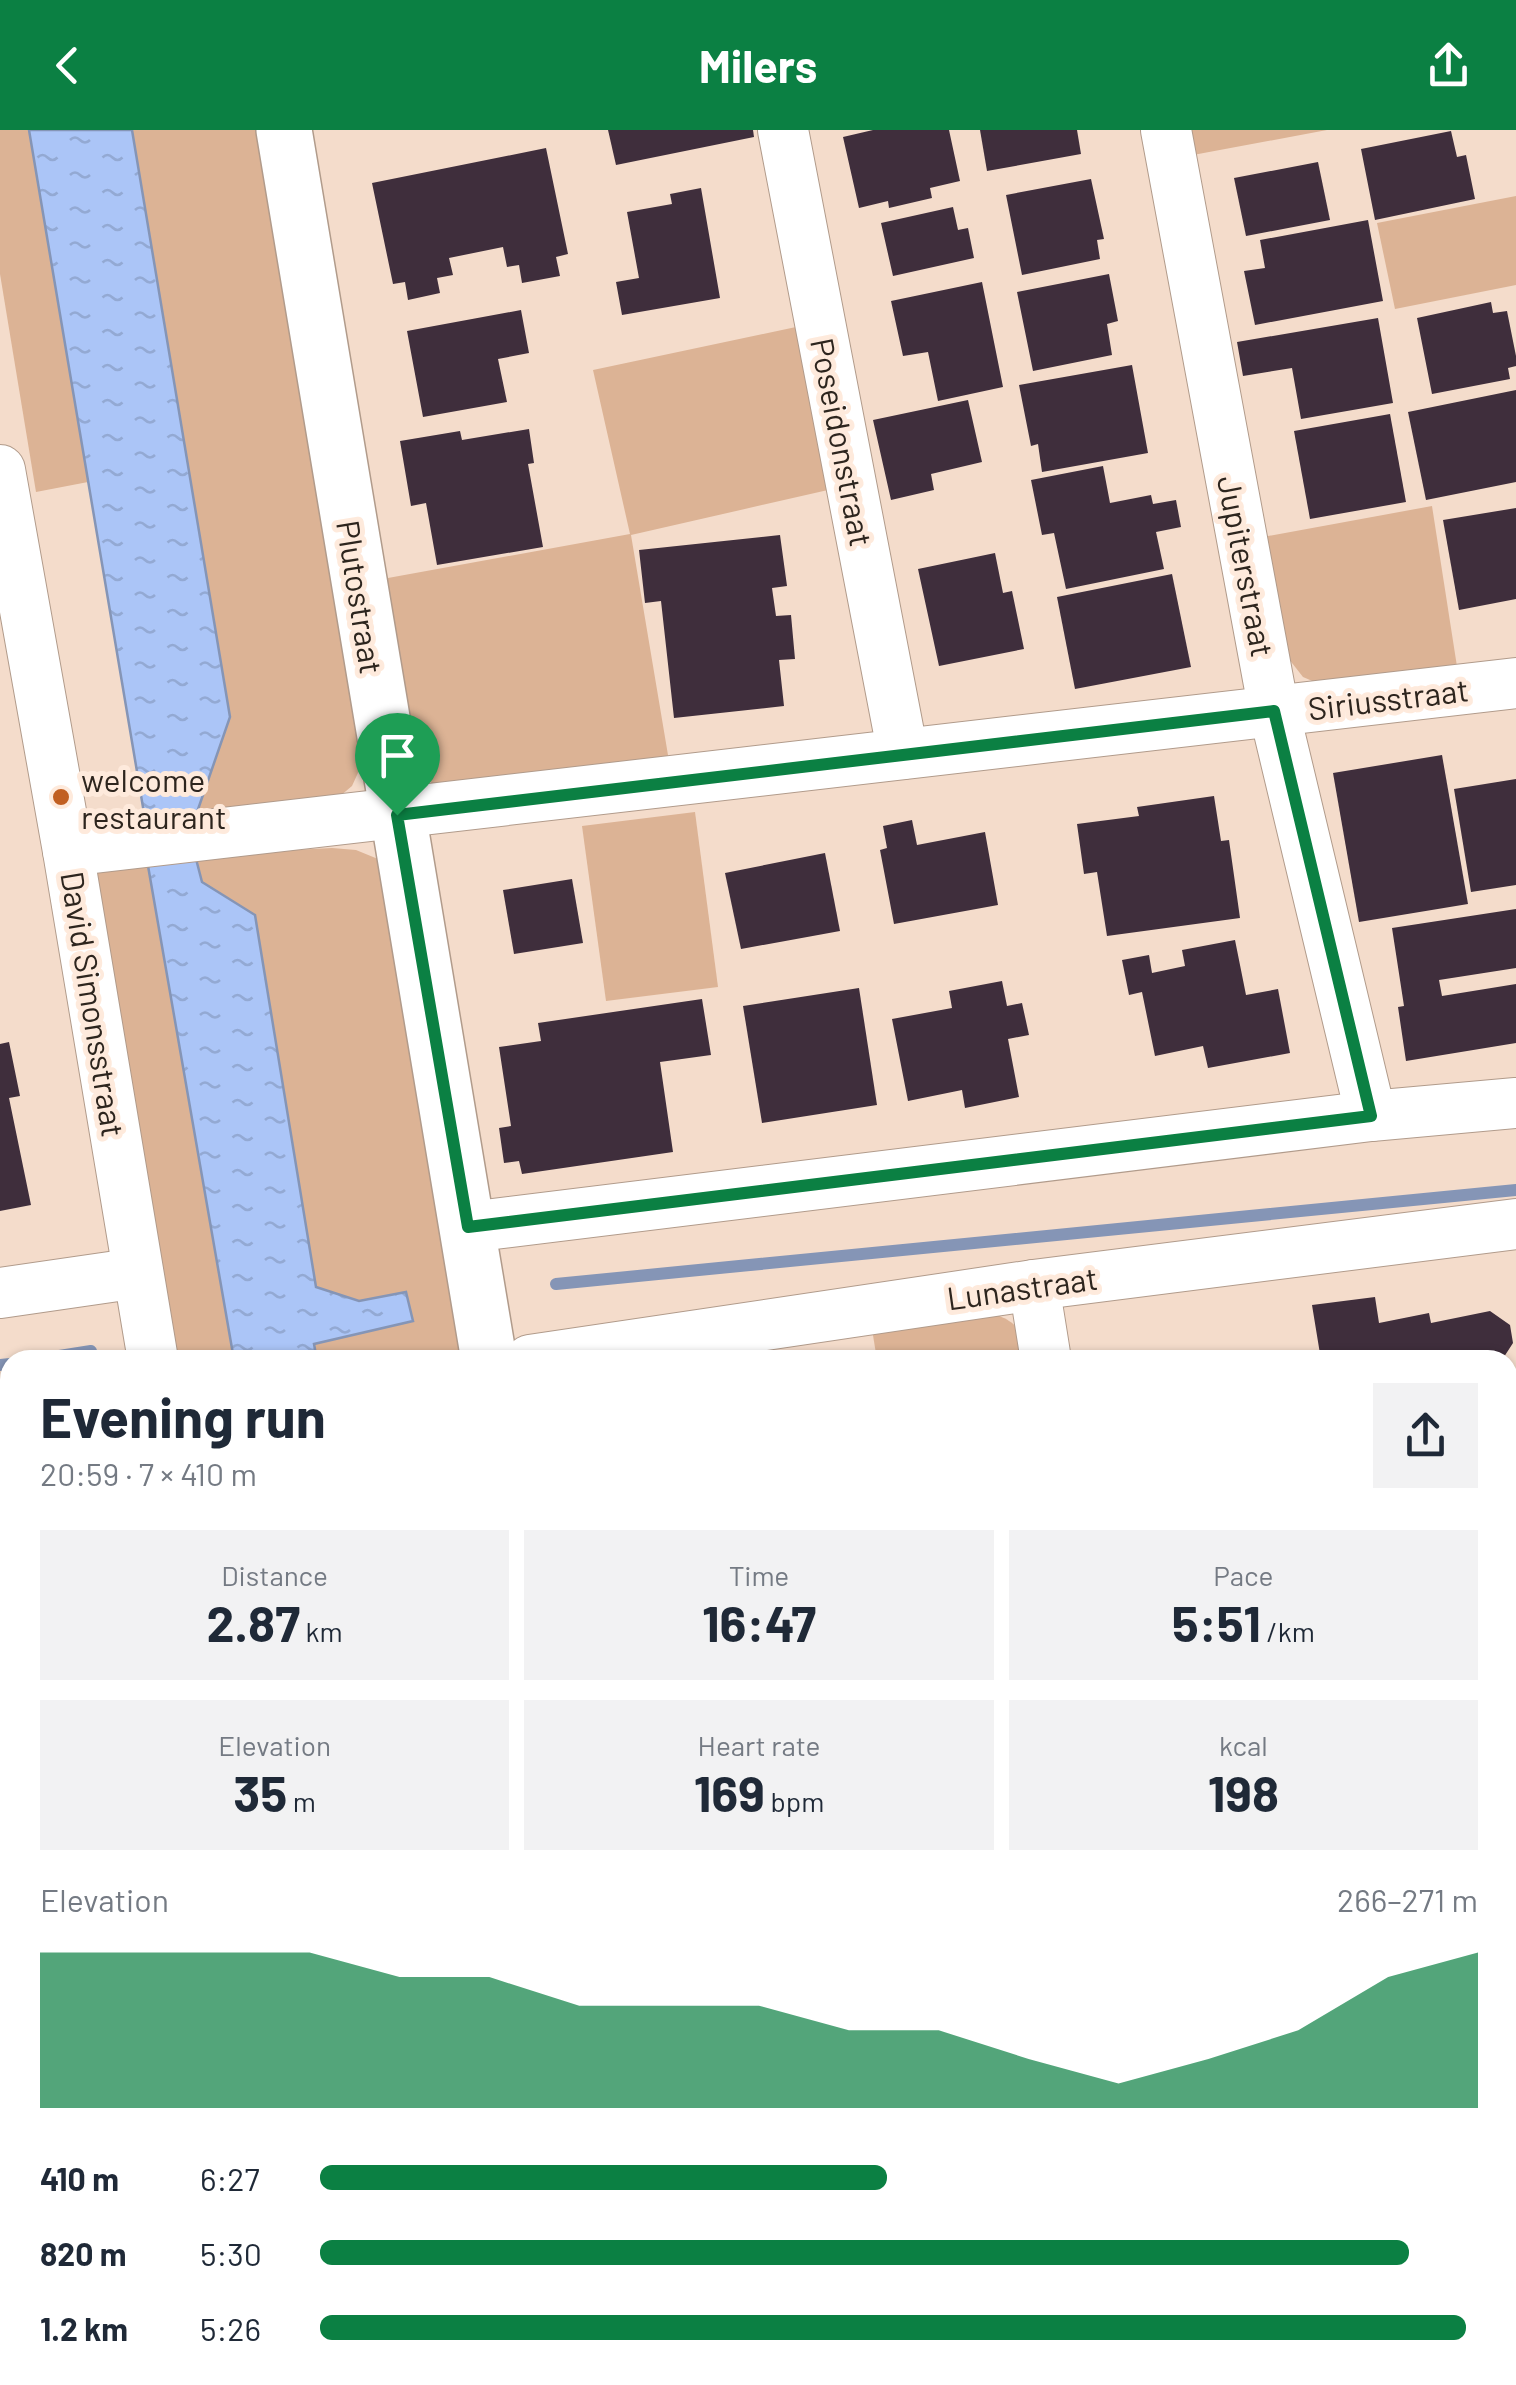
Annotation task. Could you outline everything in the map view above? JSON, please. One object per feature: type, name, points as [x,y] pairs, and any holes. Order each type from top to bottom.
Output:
[{"type":"street","name":"Plutostraat","points":[[284,130],[487,1350]]},
{"type":"street","name":"Poseidonstraat","points":[[783,130],[903,754]]},
{"type":"street","name":"Jupiterstraat","points":[[1166,130],[1274,711],[1371,1116]]},
{"type":"street","name":"David Simonsstraat","points":[[0,470],[90,848],[138,1272],[151,1350]]},
{"type":"street","name":"Siriusstraat","points":[[90,848],[1516,683]]},
{"type":"street","points":[[468,1227],[1371,1116],[1516,1103]]},
{"type":"street","name":"Lunastraat","points":[[596,1350],[1034,1284],[1516,1224]]},
{"type":"street","points":[[0,1293],[138,1272]]},
{"type":"street","points":[[1034,1284],[1044,1350]]},
{"type":"shaded area","points":[[0,130],[29,130],[88,482],[36,492],[0,274]]},
{"type":"shaded area","points":[[132,130],[266,130],[362,764],[352,786],[334,801],[195,818],[230,717]]},
{"type":"shaded area","points":[[1189,130],[1327,130],[1193,155]]},
{"type":"shaded area","points":[[1516,196],[1516,285],[1395,309],[1377,223]]},
{"type":"shaded area","points":[[796,327],[828,490],[631,535],[669,761],[435,786],[417,771],[377,580],[630,534],[593,370]]},
{"type":"shaded area","points":[[1432,506],[1458,673],[1331,689],[1303,677],[1285,654],[1263,537]]},
{"type":"shaded area","points":[[695,812],[718,987],[606,1001],[582,826]]},
{"type":"shaded area","points":[[332,848],[356,850],[378,859],[460,1350],[315,1350],[314,1344],[412,1321],[407,1293],[359,1301],[316,1287],[255,915],[201,881],[195,855]]},
{"type":"shaded area","points":[[147,860],[232,1350],[174,1350],[94,870]]},
{"type":"shaded area","points":[[976,1310],[1007,1319],[1019,1330],[1027,1350],[875,1350],[872,1329]]},
{"type":"water","points":[[29,130],[132,130],[230,717],[195,818],[146,825]]},
{"type":"water","points":[[195,855],[202,882],[255,915],[316,1287],[359,1301],[406,1292],[413,1321],[314,1344],[315,1350],[232,1350],[147,860]]},
{"type":"building","points":[[608,130],[753,130],[754,137],[616,165]]},
{"type":"building","points":[[873,130],[949,130],[960,181],[930,188],[932,198],[889,208],[888,201],[859,208],[843,137]]},
{"type":"building","points":[[980,130],[1077,130],[1081,154],[987,171]]},
{"type":"building","points":[[1451,131],[1457,157],[1466,155],[1475,199],[1375,220],[1361,149]]},
{"type":"building","points":[[546,148],[568,254],[556,257],[560,276],[522,283],[519,265],[507,267],[503,247],[449,258],[453,275],[437,278],[440,293],[408,300],[405,282],[393,284],[372,183]]},
{"type":"building","points":[[1318,162],[1330,220],[1246,236],[1234,178]]},
{"type":"building","points":[[1091,179],[1104,239],[1097,240],[1100,259],[1022,275],[1006,195]]},
{"type":"building","points":[[701,188],[720,298],[622,315],[616,282],[639,278],[627,212],[672,204],[670,194]]},
{"type":"building","points":[[953,207],[958,230],[968,228],[974,258],[893,276],[881,223]]},
{"type":"building","points":[[1368,220],[1383,301],[1255,325],[1244,271],[1265,268],[1260,240]]},
{"type":"building","points":[[1109,274],[1118,321],[1107,324],[1112,355],[1033,371],[1017,292]]},
{"type":"building","points":[[982,282],[1003,387],[938,401],[928,352],[903,356],[891,301]]},
{"type":"building","points":[[1491,302],[1493,313],[1507,311],[1516,356],[1516,366],[1508,368],[1510,379],[1432,394],[1417,318]]},
{"type":"building","points":[[521,310],[529,353],[498,359],[507,402],[423,417],[407,331]]},
{"type":"building","points":[[1378,318],[1393,403],[1301,419],[1292,368],[1243,376],[1237,342]]},
{"type":"building","points":[[1132,365],[1148,453],[1042,472],[1038,444],[1031,446],[1019,385]]},
{"type":"building","points":[[1516,390],[1516,482],[1426,500],[1408,412]]},
{"type":"building","points":[[968,400],[982,462],[931,474],[934,490],[891,500],[873,420]]},
{"type":"building","points":[[1390,414],[1406,502],[1310,519],[1294,431]]},
{"type":"building","points":[[529,429],[534,463],[528,464],[543,547],[437,565],[426,503],[411,506],[400,441],[460,431],[462,440]]},
{"type":"building","points":[[1103,466],[1110,503],[1151,495],[1153,504],[1176,500],[1181,527],[1156,532],[1164,569],[1066,589],[1054,533],[1042,535],[1031,480]]},
{"type":"building","points":[[1516,508],[1516,599],[1459,610],[1443,520]]},
{"type":"building","points":[[780,535],[787,586],[772,588],[776,616],[791,615],[795,659],[779,660],[784,706],[674,718],[661,601],[645,603],[639,550]]},
{"type":"building","points":[[995,553],[1003,593],[1012,591],[1024,649],[939,666],[918,569]]},
{"type":"building","points":[[1172,574],[1191,667],[1075,689],[1057,597]]},
{"type":"building","points":[[1442,755],[1468,904],[1359,922],[1333,773]]},
{"type":"building","points":[[1516,779],[1516,885],[1471,892],[1454,789]]},
{"type":"building","points":[[1214,796],[1221,841],[1229,840],[1240,918],[1107,936],[1097,872],[1084,874],[1077,824],[1139,816],[1137,807]]},
{"type":"building","points":[[912,820],[917,845],[985,832],[998,905],[894,924],[880,850],[887,848],[883,826]]},
{"type":"building","points":[[825,853],[840,931],[741,949],[725,873]]},
{"type":"building","points":[[572,879],[583,943],[514,954],[503,890]]},
{"type":"building","points":[[1516,909],[1516,968],[1439,980],[1442,996],[1516,984],[1516,1043],[1406,1061],[1398,1007],[1404,1006],[1392,928]]},
{"type":"building","points":[[1235,940],[1246,995],[1278,989],[1290,1053],[1208,1068],[1203,1046],[1155,1056],[1142,992],[1129,995],[1122,960],[1149,955],[1152,973],[1185,966],[1182,950]]},
{"type":"building","points":[[1002,981],[1007,1006],[1022,1003],[1029,1035],[1008,1039],[1019,1097],[965,1108],[962,1090],[908,1101],[892,1019],[952,1008],[949,991]]},
{"type":"building","points":[[859,988],[877,1105],[762,1123],[743,1006]]},
{"type":"building","points":[[702,999],[711,1055],[660,1062],[673,1152],[522,1174],[519,1161],[504,1163],[499,1128],[511,1126],[499,1047],[541,1041],[538,1023]]},
{"type":"building","points":[[9,1042],[20,1096],[9,1098],[31,1205],[0,1211],[0,1044]]},
{"type":"building","points":[[1375,1297],[1379,1323],[1429,1313],[1431,1323],[1490,1311],[1510,1325],[1513,1343],[1508,1350],[1319,1350],[1312,1305]]},
{"type":"waterway","points":[[556,1284],[1516,1190]]},
{"type":"place","name":"welcome restaurant","points":[[61,797]]},
{"type":"route","points":[[1274,711],[1371,1116],[468,1227],[397,815],[1274,711]]}]
